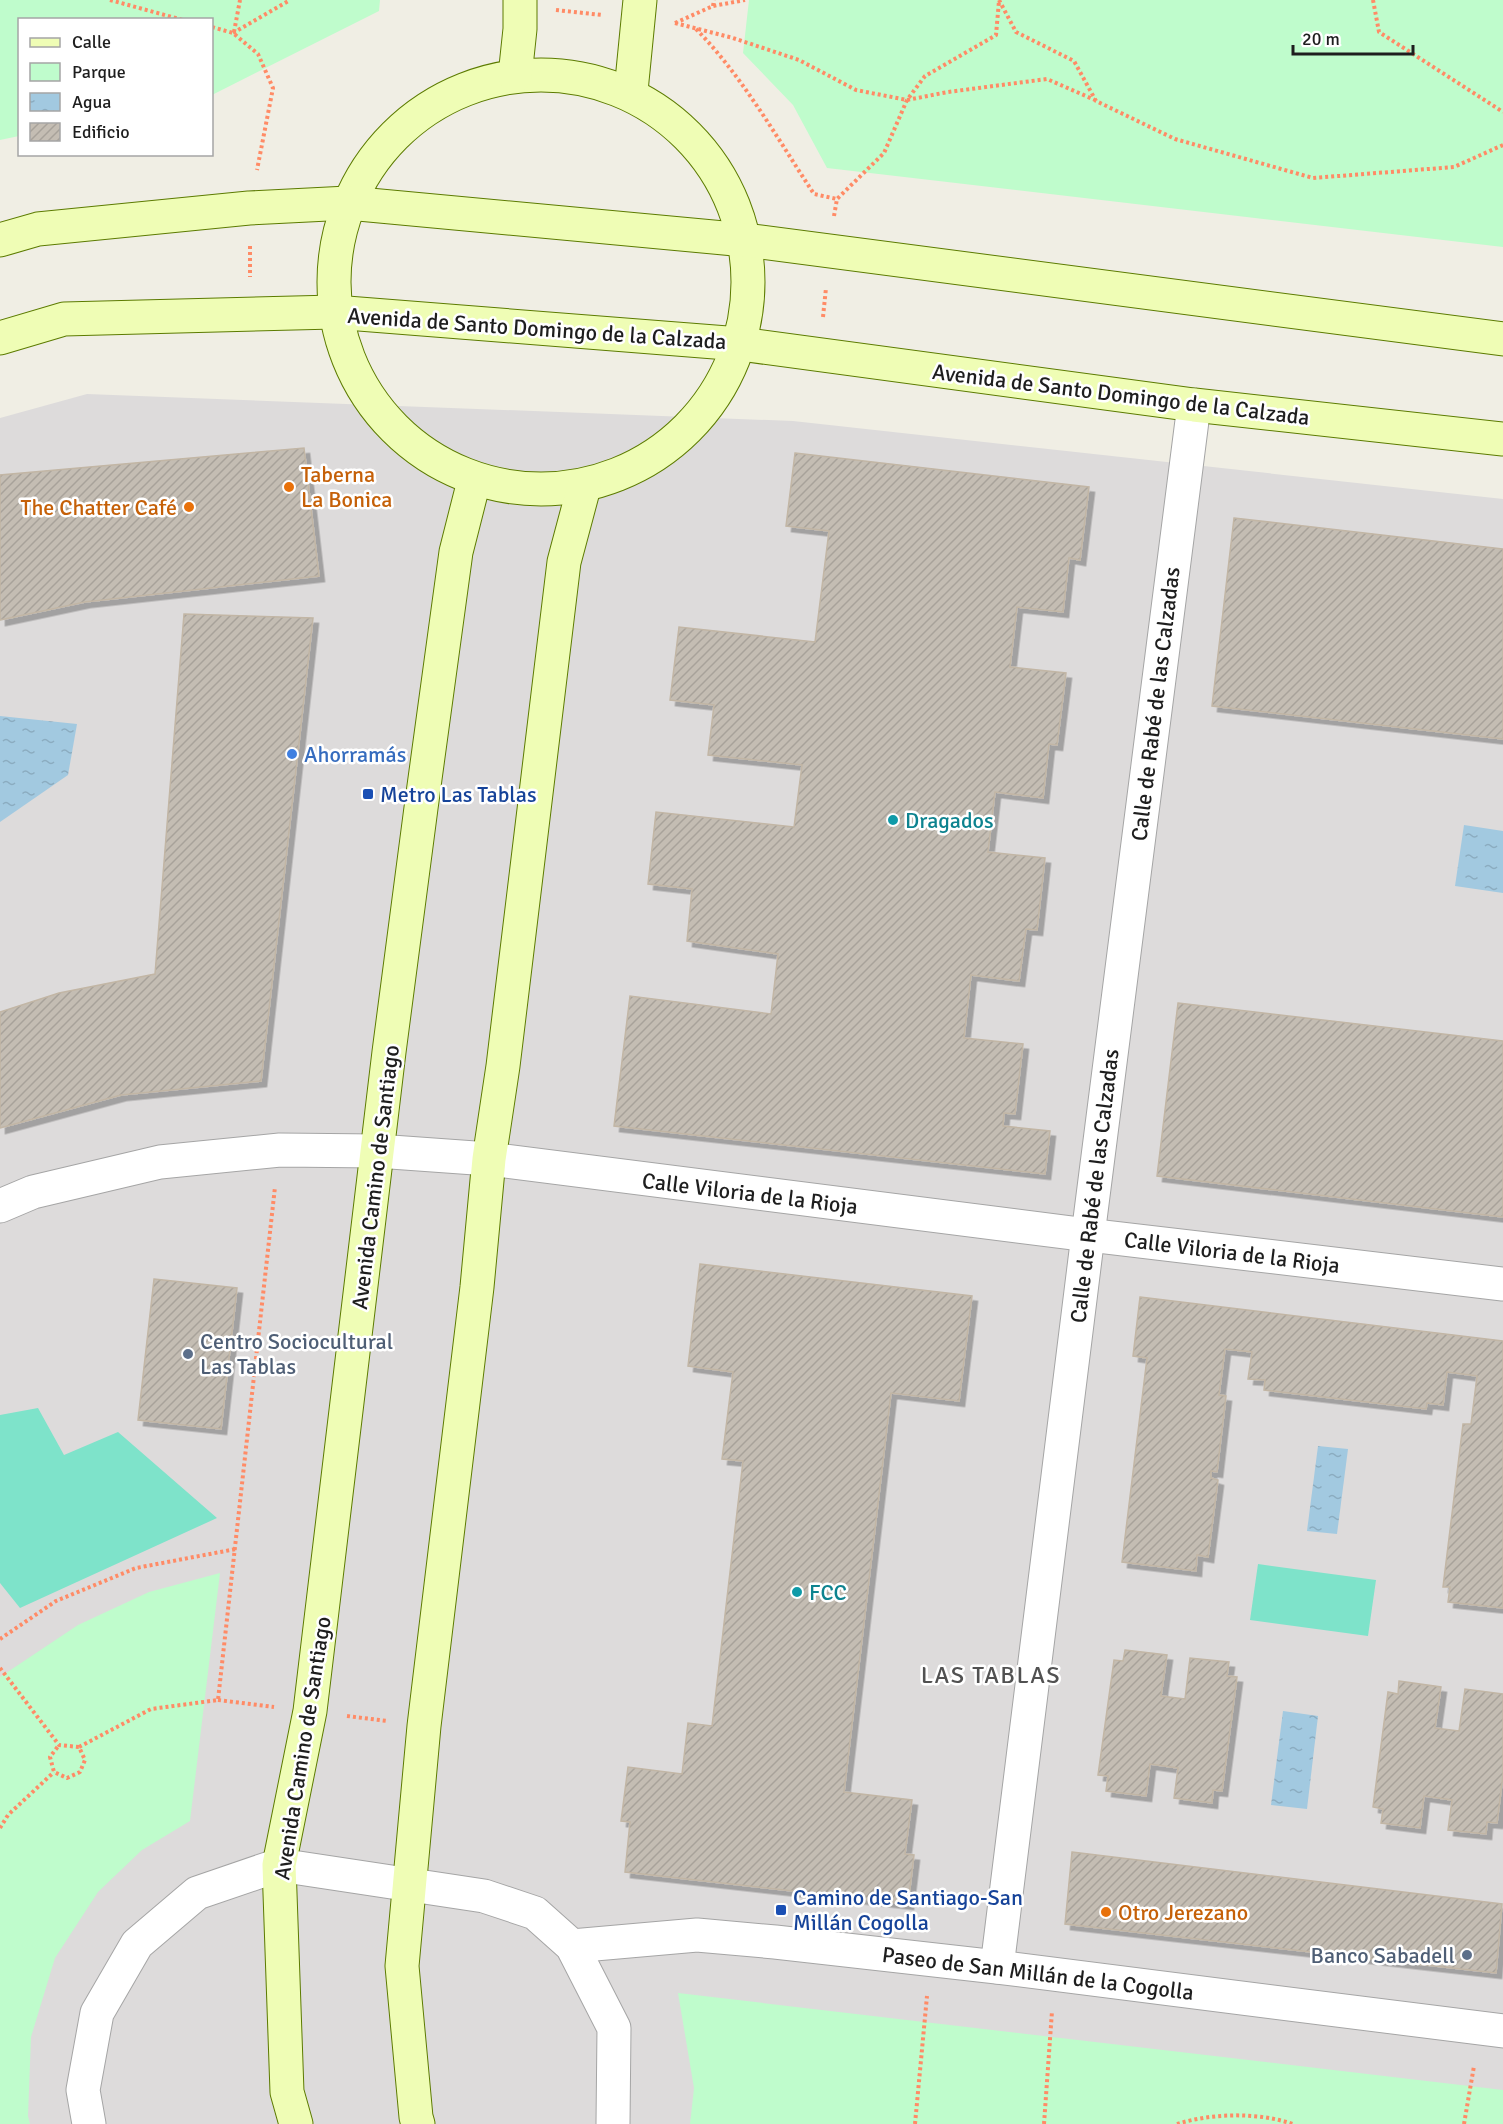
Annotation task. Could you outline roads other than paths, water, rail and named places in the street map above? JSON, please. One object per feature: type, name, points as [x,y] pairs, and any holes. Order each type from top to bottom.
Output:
[{"type":"street","points":[[515,76],[520,29],[520,0]]},
{"type":"street","points":[[631,91],[640,0]]},
{"type":"street","name":"Avenida de Santo Domingo de la Calzada","points":[[515,76],[576,79],[631,91],[677,122],[704,152],[733,202],[745,240],[750,274],[748,310],[740,344],[707,410],[652,459],[584,487],[528,488],[474,481],[407,444],[358,385],[334,312],[334,257],[348,203],[388,142],[446,98],[515,76]]},
{"type":"street","points":[[0,240],[38,229],[249,208],[348,203],[745,240],[1503,339]]},
{"type":"street","name":"Avenida de Santo Domingo de la Calzada","points":[[0,338],[64,319],[334,312],[740,344],[1194,405],[1503,439]]},
{"type":"street","name":"Calle de Rabé de las Calzadas","points":[[997,1967],[1194,405]]},
{"type":"street","name":"Avenida Camino de Santiago","points":[[296,2124],[288,2092],[279,1865],[310,1711],[377,1151],[456,552],[474,481]]},
{"type":"street","points":[[418,2124],[402,1966],[423,1726],[476,1299],[489,1160],[503,1066],[564,562],[584,487]]},
{"type":"street","name":"Calle Viloria de la Rioja","points":[[0,1206],[33,1192],[160,1162],[279,1150],[377,1151],[489,1160],[1503,1284]]},
{"type":"street","points":[[89,2124],[83,2090],[97,2013],[137,1944],[197,1893],[279,1865],[484,1896],[535,1912],[572,1946],[615,2028],[613,2124]]},
{"type":"street","name":"Paseo de San Millán de la Cogolla","points":[[572,1946],[697,1935],[997,1967],[1492,2030]]},
{"type":"water","points":[[0,716],[77,724],[68,775],[0,822]]},
{"type":"water","points":[[1464,825],[1503,831],[1503,893],[1455,886]]},
{"type":"water","points":[[1318,1446],[1348,1449],[1337,1534],[1307,1531]]},
{"type":"water","points":[[1283,1711],[1318,1716],[1307,1809],[1271,1805]]},
{"type":"place","name":"Taberna La Bonica","points":[[289,487]]},
{"type":"place","name":"The Chatter Café","points":[[189,507]]},
{"type":"place","name":"Ahorramás","points":[[292,754]]},
{"type":"place","name":"Metro Las Tablas","points":[[368,794]]},
{"type":"place","name":"Dragados","points":[[893,820]]},
{"type":"place","name":"Centro Sociocultural Las Tablas","points":[[188,1354]]},
{"type":"place","name":"FCC","points":[[797,1592]]},
{"type":"place","name":"Camino de Santiago-San Millán Cogolla","points":[[781,1910]]},
{"type":"place","name":"Otro Jerezano","points":[[1106,1912]]},
{"type":"place","name":"Banco Sabadell","points":[[1467,1955]]},
{"type":"district","name":"LAS TABLAS","points":[[991,1675]]}]
